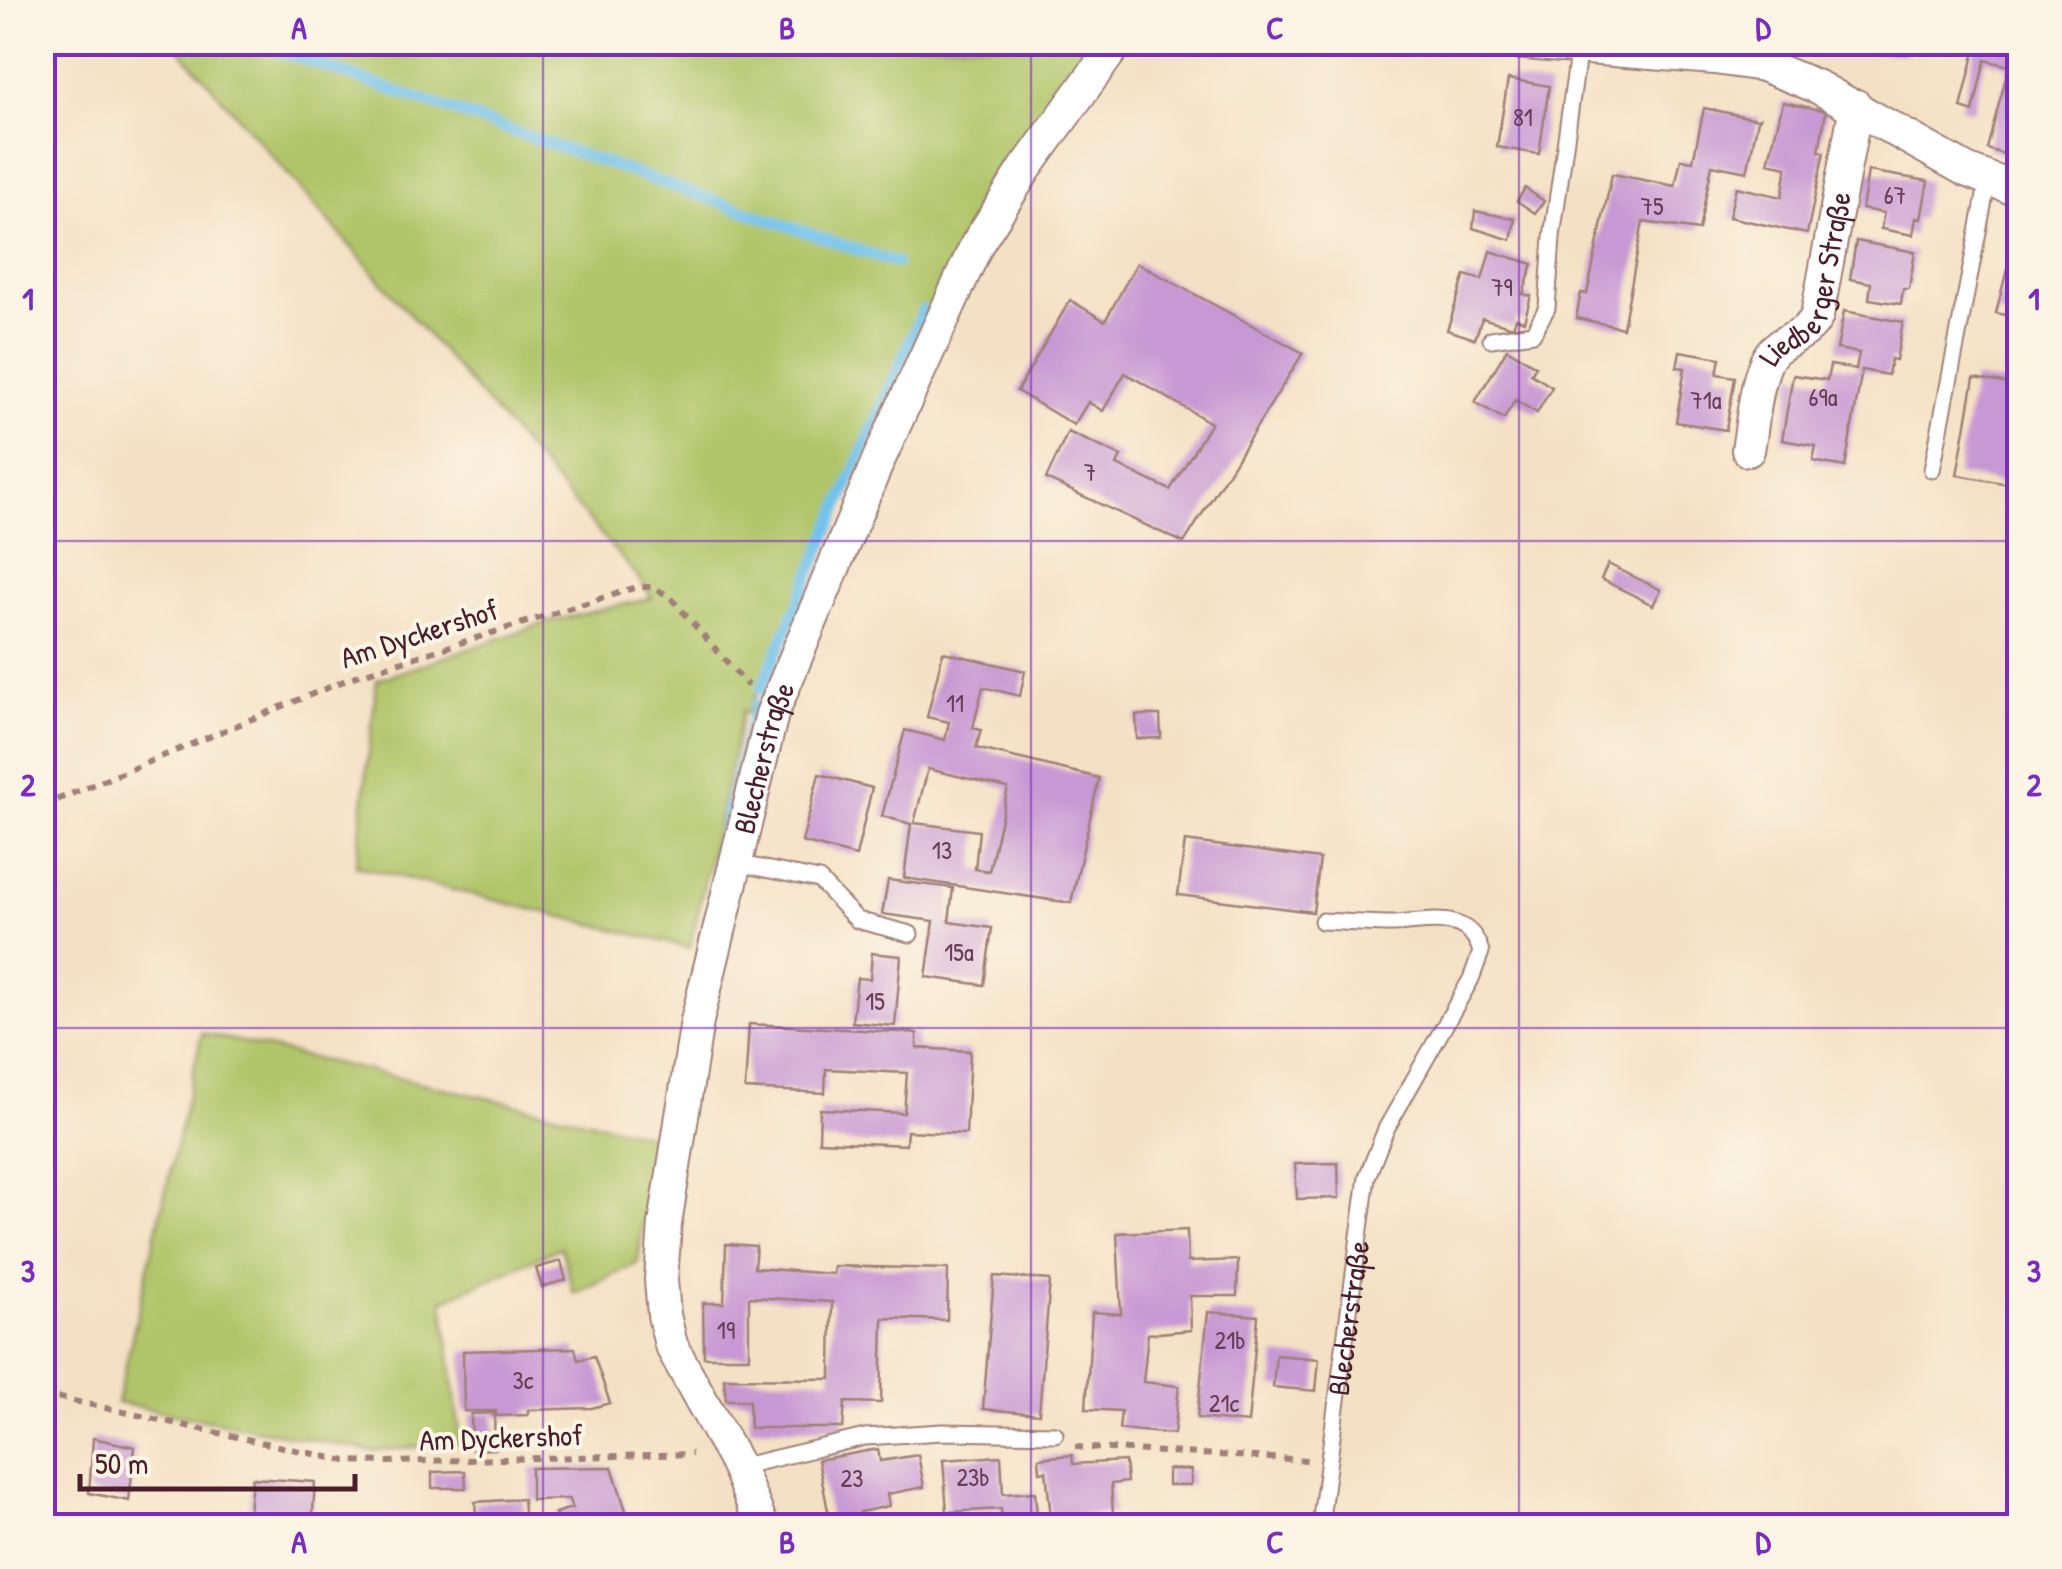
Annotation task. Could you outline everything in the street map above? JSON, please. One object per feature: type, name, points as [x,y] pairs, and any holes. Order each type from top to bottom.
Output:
[{"type":"street","name":"Blecherstraße","points":[[762,1526],[733,1458],[671,1346],[661,1280],[664,1224],[688,1070],[736,863],[772,714],[878,461],[963,272],[1007,196],[1117,42]]},
{"type":"street","points":[[1512,42],[1763,65],[1856,106],[1988,180],[2020,191]]},
{"type":"street","name":"Liedberger Straße","points":[[1748,450],[1766,361],[1776,348],[1812,326],[1816,316],[1856,106]]},
{"type":"lane","points":[[1491,339],[1533,333],[1548,308],[1552,237],[1579,47]]},
{"type":"lane","points":[[1932,470],[1988,180]]},
{"type":"lane","points":[[736,863],[819,880],[857,920],[910,934]]},
{"type":"lane","name":"Blecherstraße","points":[[1320,1526],[1367,1177],[1378,1144],[1479,966],[1481,952],[1474,936],[1449,920],[1396,924],[1322,922]]},
{"type":"lane","points":[[733,1458],[865,1437],[942,1432],[1055,1434]]},
{"type":"path","name":"Am Dyckershof","points":[[42,806],[356,676],[637,587],[652,587],[669,596],[772,714]]},
{"type":"path","name":"Am Dyckershof","points":[[42,1394],[346,1460],[694,1454],[733,1458]]},
{"type":"path","points":[[1055,1434],[1074,1446],[1329,1461]]},
{"type":"green space","points":[[174,43],[1100,43],[968,225],[747,714],[743,711],[690,948],[356,866],[377,680],[548,622],[652,598]]},
{"type":"green space","points":[[202,1033],[654,1136],[638,1263],[574,1294],[561,1247],[443,1300],[461,1443],[372,1451],[117,1403]]},
{"type":"building","points":[[1844,42],[1907,42],[1906,54],[1843,51]]},
{"type":"building","points":[[1977,42],[2020,42],[2020,159],[1987,149],[2009,66],[1985,60],[1973,112],[1961,108]]},
{"type":"building","points":[[1508,79],[1549,86],[1539,154],[1497,147]]},
{"type":"building","points":[[1783,102],[1826,111],[1819,151],[1824,152],[1807,234],[1729,217],[1736,187],[1782,197],[1787,167],[1768,163]]},
{"type":"building","points":[[1704,108],[1761,117],[1747,172],[1712,165],[1699,230],[1643,222],[1623,328],[1576,318],[1581,293],[1587,294],[1612,174],[1675,186],[1681,159],[1693,161]]},
{"type":"building","points":[[1868,171],[1928,181],[1921,219],[1916,218],[1913,235],[1881,229],[1884,213],[1862,209]]},
{"type":"building","points":[[1525,188],[1544,201],[1535,213],[1517,201]]},
{"type":"building","points":[[1475,211],[1515,219],[1511,240],[1473,228]]},
{"type":"building","points":[[1856,241],[1915,252],[1909,289],[1903,289],[1901,304],[1869,299],[1871,283],[1850,279]]},
{"type":"building","points":[[2012,249],[2020,251],[2020,318],[1996,313]]},
{"type":"building","points":[[1490,251],[1533,264],[1523,294],[1531,296],[1524,321],[1516,318],[1513,327],[1482,318],[1475,339],[1447,330],[1465,275],[1482,280]]},
{"type":"building","points":[[1137,263],[1303,353],[1184,543],[1046,479],[1068,432],[1121,456],[1117,465],[1170,490],[1211,423],[1125,373],[1103,411],[1088,402],[1074,425],[1017,391],[1070,300],[1105,321]]},
{"type":"building","points":[[1844,311],[1903,322],[1896,360],[1891,359],[1888,375],[1862,370],[1845,467],[1813,461],[1816,446],[1782,440],[1793,375],[1827,380],[1830,365],[1856,369],[1859,353],[1837,349]]},
{"type":"building","points":[[1507,349],[1536,366],[1531,374],[1552,387],[1537,413],[1515,400],[1504,419],[1475,402]]},
{"type":"building","points":[[1680,351],[1720,358],[1717,374],[1735,377],[1726,430],[1676,422],[1685,368],[1677,367]]},
{"type":"building","points":[[1974,378],[2020,386],[2020,486],[1957,475]]},
{"type":"building","points":[[1608,564],[1661,590],[1653,605],[1601,579]]},
{"type":"building","points":[[943,652],[1025,671],[1020,696],[983,687],[973,728],[981,730],[976,748],[1099,778],[1071,903],[904,878],[911,824],[882,816],[905,730],[945,740],[949,722],[927,717]],"holes":[[[928,769],[1008,788],[989,871],[975,869],[979,831],[914,823]]]},
{"type":"building","points":[[1136,715],[1160,715],[1161,738],[1137,739]]},
{"type":"building","points":[[819,774],[872,788],[856,856],[802,842]]},
{"type":"building","points":[[1185,841],[1320,859],[1313,912],[1178,895]]},
{"type":"building","points":[[888,880],[953,888],[949,922],[992,928],[984,985],[926,977],[934,921],[882,914]]},
{"type":"building","points":[[872,953],[901,956],[895,1026],[852,1022],[857,978],[870,979]]},
{"type":"building","points":[[749,1024],[917,1033],[917,1048],[970,1051],[966,1134],[907,1131],[906,1145],[819,1141],[820,1109],[904,1113],[907,1073],[826,1069],[825,1093],[745,1089]]},
{"type":"building","points":[[1338,1163],[1339,1198],[1297,1199],[1295,1164]]},
{"type":"building","points":[[1187,1230],[1188,1262],[1238,1260],[1237,1296],[1190,1296],[1191,1330],[1148,1334],[1143,1382],[1179,1386],[1174,1434],[1119,1429],[1121,1411],[1086,1409],[1092,1312],[1121,1314],[1117,1233]]},
{"type":"building","points":[[726,1244],[756,1246],[754,1268],[833,1274],[834,1266],[948,1269],[947,1320],[883,1318],[881,1403],[845,1402],[843,1428],[750,1428],[749,1400],[726,1400],[724,1378],[831,1379],[832,1302],[749,1297],[749,1357],[704,1357],[703,1303],[724,1303]]},
{"type":"building","points":[[561,1261],[566,1280],[542,1287],[536,1268]]},
{"type":"building","points":[[994,1276],[1050,1280],[1039,1414],[983,1409]]},
{"type":"building","points":[[1208,1312],[1258,1316],[1248,1423],[1197,1418]]},
{"type":"building","points":[[575,1348],[578,1360],[594,1356],[610,1403],[592,1408],[528,1410],[528,1415],[464,1411],[463,1351]]},
{"type":"building","points":[[1276,1355],[1319,1359],[1316,1391],[1273,1387]]},
{"type":"building","points":[[494,1413],[495,1449],[472,1450],[471,1414]]},
{"type":"building","points":[[93,1438],[135,1447],[129,1501],[89,1493]]},
{"type":"building","points":[[878,1449],[880,1461],[918,1455],[924,1487],[887,1494],[889,1506],[860,1512],[862,1526],[831,1526],[818,1460]]},
{"type":"building","points":[[1072,1455],[1073,1464],[1125,1461],[1127,1482],[1111,1484],[1113,1513],[1051,1518],[1046,1471],[1040,1472],[1039,1458]]},
{"type":"building","points":[[1001,1456],[1003,1494],[1035,1492],[1038,1526],[1002,1526],[1001,1509],[947,1512],[943,1460]]},
{"type":"building","points":[[612,1467],[631,1526],[560,1526],[555,1513],[572,1508],[569,1499],[531,1500],[531,1468]]},
{"type":"building","points":[[1168,1469],[1191,1470],[1191,1485],[1168,1485]]},
{"type":"building","points":[[465,1471],[466,1488],[432,1488],[432,1472]]},
{"type":"building","points":[[252,1478],[315,1482],[312,1526],[248,1525]]},
{"type":"building","points":[[523,1499],[525,1526],[477,1526],[475,1502]]},
{"type":"building","points":[[436,1517],[438,1526],[421,1526],[420,1521]]},
{"type":"building","points":[[159,1519],[185,1522],[185,1526],[159,1526]]},
{"type":"waterway","points":[[253,42],[896,263]]},
{"type":"waterway","points":[[761,690],[923,310]]},
{"type":"waterway","points":[[724,828],[756,704]]}]
